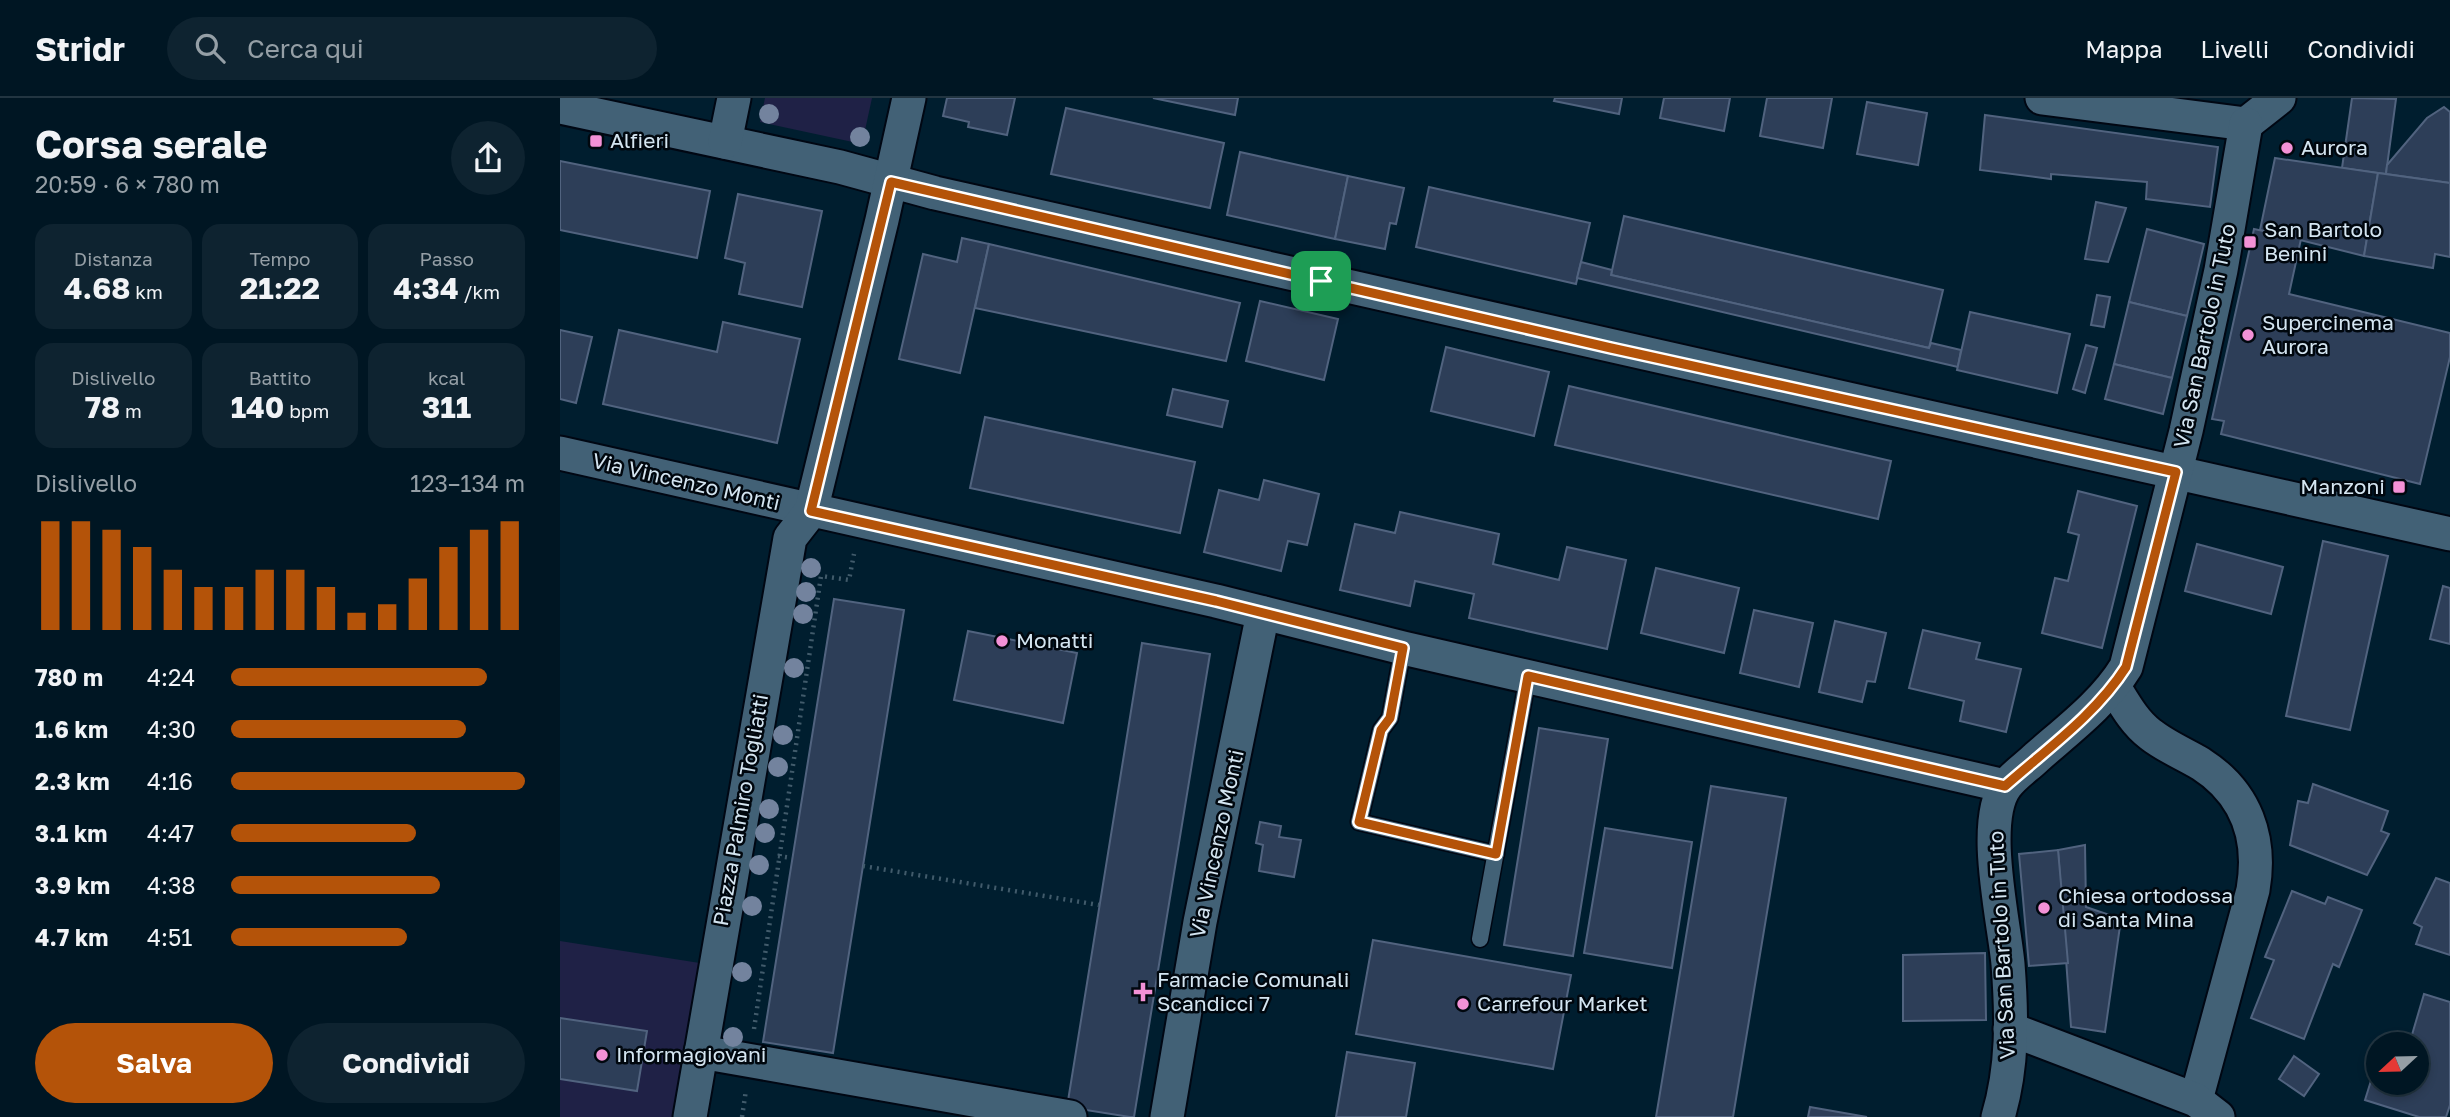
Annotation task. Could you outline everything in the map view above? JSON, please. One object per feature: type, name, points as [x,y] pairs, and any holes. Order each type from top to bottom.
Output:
[{"type":"street","points":[[725,142],[734,98]]},
{"type":"street","points":[[811,511],[909,98]]},
{"type":"street","points":[[2042,98],[2246,124],[2279,98]]},
{"type":"street","points":[[2225,98],[2246,124]]},
{"type":"street","points":[[560,107],[839,167],[891,182],[1611,348],[2450,534]]},
{"type":"street","name":"Via San Bartolo in Tuto","points":[[1998,1117],[2009,1071],[2010,1029],[2008,964],[1995,860],[1996,809],[2005,786],[2114,687],[2126,667],[2176,472],[2221,270],[2246,124]]},
{"type":"street","name":"Via Vincenzo Monti","points":[[560,453],[1264,612],[1403,648],[2005,786]]},
{"type":"street","name":"Piazza Palmiro Togliatti","points":[[690,1117],[790,538],[811,511]]},
{"type":"street","name":"Via Vincenzo Monti","points":[[1167,1117],[1200,922],[1264,612]]},
{"type":"street","points":[[2010,1029],[2207,1108],[2253,890],[2257,863],[2254,834],[2241,804],[2223,780],[2143,729],[2114,687]]},
{"type":"street","points":[[701,1052],[1070,1117]]},
{"type":"lane","points":[[1403,648],[1390,718],[1381,730],[1359,822],[1496,854]]},
{"type":"lane","points":[[1480,939],[1528,676]]},
{"type":"path","points":[[742,1117],[821,576],[849,580],[854,554]]},
{"type":"path","points":[[778,856],[792,858]]},
{"type":"path","points":[[863,866],[1099,905]]},
{"type":"shaded area","points":[[765,98],[872,98],[862,144],[760,122]]},
{"type":"shaded area","points":[[560,941],[706,964],[684,1117],[560,1117]]},
{"type":"building","points":[[947,98],[1015,98],[1007,135],[968,127],[969,122],[943,116]]},
{"type":"building","points":[[1153,98],[1238,98],[1235,115]]},
{"type":"building","points":[[1555,98],[1622,98],[1619,114],[1554,101]]},
{"type":"building","points":[[1664,98],[1730,98],[1724,131],[1660,118]]},
{"type":"building","points":[[1767,98],[1832,98],[1823,148],[1760,136]]},
{"type":"building","points":[[2352,98],[2396,99],[2386,174],[2342,168]]},
{"type":"building","points":[[1867,102],[1927,113],[1918,165],[1857,154]]},
{"type":"building","points":[[2444,107],[2450,112],[2450,183],[2386,174],[2387,165],[2427,118]]},
{"type":"building","points":[[1066,108],[1224,143],[1210,208],[1051,174]]},
{"type":"building","points":[[1985,115],[2218,147],[2210,207],[2146,199],[2147,182],[2051,174],[2051,179],[1980,170]]},
{"type":"building","points":[[1240,152],[1348,176],[1335,239],[1227,215]]},
{"type":"building","points":[[2275,158],[2378,173],[2364,256],[2260,230]]},
{"type":"building","points":[[560,161],[710,191],[697,258],[560,230]]},
{"type":"building","points":[[2378,173],[2450,183],[2450,257],[2435,254],[2433,268],[2364,256]]},
{"type":"building","points":[[1348,176],[1404,188],[1396,224],[1390,223],[1385,249],[1335,239]]},
{"type":"building","points":[[1429,187],[1590,223],[1576,284],[1416,247]]},
{"type":"building","points":[[738,194],[822,211],[802,307],[739,294],[745,263],[725,258]]},
{"type":"building","points":[[2096,202],[2126,208],[2108,262],[2085,259]]},
{"type":"building","points":[[1624,216],[1943,290],[1929,348],[1611,275]]},
{"type":"building","points":[[2147,229],[2204,244],[2187,316],[2129,302]]},
{"type":"building","points":[[2254,229],[2301,239],[2289,294],[2450,333],[2450,357],[2420,484],[2221,434],[2224,421],[2212,419]]},
{"type":"building","points":[[962,238],[989,244],[960,373],[899,359],[923,254],[957,262]]},
{"type":"building","points":[[989,244],[1240,303],[1226,361],[975,308]]},
{"type":"building","points":[[1581,262],[1612,270],[1611,275],[1929,348],[1931,343],[1961,350],[1958,367],[1577,278]]},
{"type":"building","points":[[2097,295],[2110,297],[2104,327],[2091,325]]},
{"type":"building","points":[[1260,301],[1338,319],[1324,380],[1246,361]]},
{"type":"building","points":[[2129,302],[2187,316],[2172,378],[2114,364]]},
{"type":"building","points":[[1970,312],[2070,334],[2057,393],[1957,370]]},
{"type":"building","points":[[723,322],[800,339],[777,443],[603,404],[619,330],[717,352]]},
{"type":"building","points":[[560,330],[592,337],[576,403],[560,399]]},
{"type":"building","points":[[2086,345],[2097,348],[2085,393],[2073,389]]},
{"type":"building","points":[[1446,347],[1549,372],[1534,436],[1431,411]]},
{"type":"building","points":[[2114,364],[2172,378],[2163,414],[2105,399]]},
{"type":"building","points":[[1569,386],[1891,461],[1878,519],[1555,445]]},
{"type":"building","points":[[1173,389],[1228,401],[1222,427],[1167,415]]},
{"type":"building","points":[[985,417],[1195,462],[1180,533],[970,488]]},
{"type":"building","points":[[1264,480],[1319,494],[1307,545],[1288,541],[1281,571],[1204,552],[1219,490],[1259,500]]},
{"type":"building","points":[[2078,491],[2137,506],[2102,648],[2042,633],[2055,578],[2068,581],[2079,535],[2068,532]]},
{"type":"building","points":[[1400,512],[1499,534],[1493,564],[1559,580],[1567,547],[1626,560],[1607,649],[1469,618],[1474,594],[1415,581],[1410,606],[1340,590],[1355,524],[1395,533]]},
{"type":"building","points":[[2323,541],[2388,556],[2350,730],[2286,716]]},
{"type":"building","points":[[2197,544],[2283,567],[2271,614],[2185,591]]},
{"type":"building","points":[[1656,568],[1739,588],[1724,653],[1641,633]]},
{"type":"building","points":[[2443,586],[2450,588],[2450,644],[2430,639]]},
{"type":"building","points":[[834,599],[904,610],[833,1053],[763,1042]]},
{"type":"building","points":[[1754,610],[1813,623],[1799,687],[1740,673]]},
{"type":"building","points":[[1835,621],[1886,633],[1875,682],[1867,681],[1862,702],[1819,692]]},
{"type":"building","points":[[1923,630],[1980,643],[1976,659],[2021,669],[2006,732],[1960,721],[1964,701],[1909,688]]},
{"type":"building","points":[[968,631],[1077,653],[1063,723],[954,700]]},
{"type":"building","points":[[1142,643],[1210,654],[1134,1117],[1130,1117],[1067,1107]]},
{"type":"building","points":[[1539,728],[1608,739],[1573,956],[1504,945]]},
{"type":"building","points":[[2313,784],[2388,811],[2381,831],[2389,834],[2367,875],[2290,845],[2298,801],[2308,803]]},
{"type":"building","points":[[1711,786],[1786,798],[1733,1117],[1656,1117]]},
{"type":"building","points":[[1260,822],[1281,826],[1279,837],[1301,840],[1294,877],[1259,871],[1263,845],[1256,843]]},
{"type":"building","points":[[1605,828],[1692,842],[1672,968],[1584,953]]},
{"type":"building","points":[[2085,845],[2086,907],[2121,919],[2105,1032],[2071,1027],[2058,850]]},
{"type":"building","name":"Chiesa ortodossa di Santa Mina","points":[[2058,850],[2068,963],[2029,966],[2019,854]]},
{"type":"building","points":[[2436,878],[2450,883],[2450,955],[2416,944],[2422,927],[2414,923]]},
{"type":"building","points":[[2292,891],[2325,904],[2328,897],[2362,910],[2339,967],[2333,964],[2304,1039],[2251,1018],[2274,960],[2265,957]]},
{"type":"building","name":"Carrefour Market","points":[[1373,940],[1571,975],[1553,1069],[1356,1034]]},
{"type":"building","points":[[1985,953],[1986,1020],[1903,1021],[1903,955]]},
{"type":"building","points":[[2424,994],[2450,1002],[2450,1105],[2446,1117],[2419,1117],[2365,1100],[2366,1096],[2429,1096],[2429,1032],[2413,1032]]},
{"type":"building","name":"Informagiovani","points":[[560,1018],[647,1031],[637,1091],[560,1079]]},
{"type":"building","points":[[1347,1052],[1415,1063],[1406,1117],[1336,1117]]},
{"type":"building","points":[[2294,1056],[2319,1074],[2304,1096],[2279,1079]]},
{"type":"building","points":[[1810,1107],[1867,1117],[1808,1117]]},
{"type":"place","name":"Alfieri","points":[[596,141]]},
{"type":"place","name":"Aurora","points":[[2287,148]]},
{"type":"place","name":"San Bartolo Benini","points":[[2250,242]]},
{"type":"place","name":"Supercinema Aurora","points":[[2248,335]]},
{"type":"place","name":"Manzoni","points":[[2399,487]]},
{"type":"place","name":"Monatti","points":[[1002,641]]},
{"type":"place","name":"Chiesa ortodossa di Santa Mina","points":[[2044,908]]},
{"type":"place","name":"Farmacie Comunali Scandicci 7","points":[[1143,992]]},
{"type":"place","name":"Carrefour Market","points":[[1463,1004]]},
{"type":"place","name":"Informagiovani","points":[[602,1055]]},
{"type":"route","points":[[891,182],[1321,281],[1611,348],[2176,472],[2126,667],[2114,687],[2098,703],[2005,786],[1528,676],[1496,854],[1359,822],[1381,730],[1390,718],[1403,648],[1216,601],[811,511],[891,182]]}]
